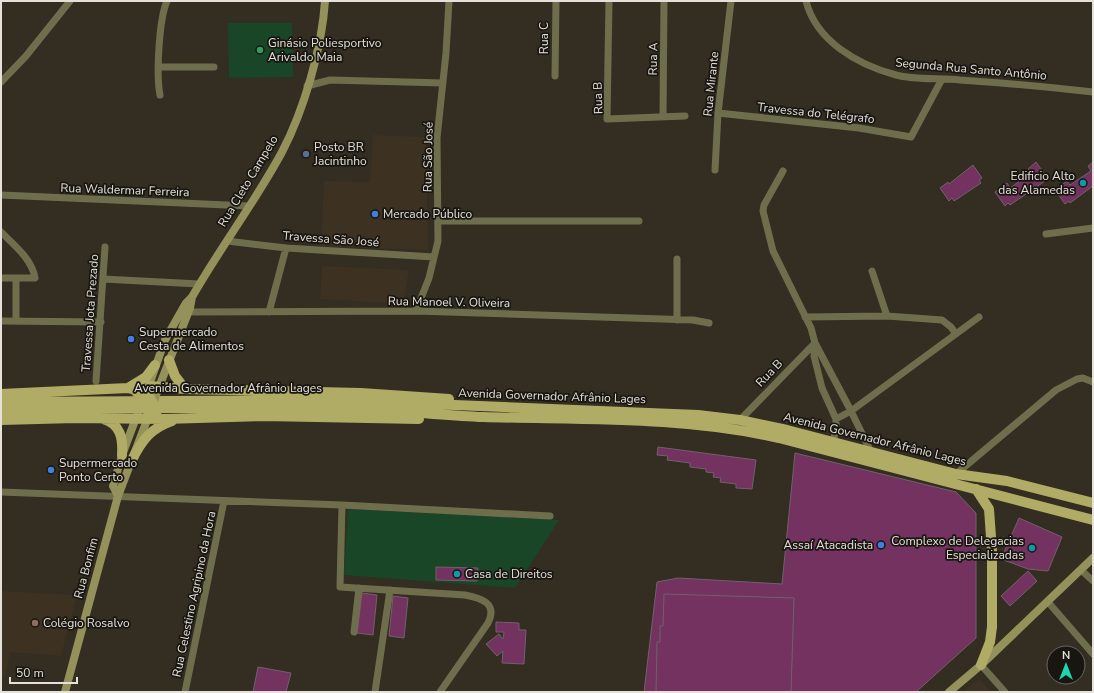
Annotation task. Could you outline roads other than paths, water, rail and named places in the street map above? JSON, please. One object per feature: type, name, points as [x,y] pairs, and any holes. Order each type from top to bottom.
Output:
[{"type":"main road","name":"Rua Cleto Campelo","points":[[146,397],[169,360],[188,312],[192,297],[199,284],[282,152],[298,116],[307,86],[318,46],[325,1]]},
{"type":"main road","name":"Rua Cleto Campelo","points":[[146,397],[155,365],[165,340],[178,315],[192,297]]},
{"type":"main road","points":[[169,360],[175,376],[185,389]]},
{"type":"main road","points":[[128,388],[146,377],[155,365]]},
{"type":"main road","points":[[1,394],[128,388],[133,389],[146,397],[151,412],[165,419],[264,416],[398,420],[484,412]]},
{"type":"main road","points":[[1,420],[99,418],[146,397],[185,389],[398,395],[450,399],[484,412]]},
{"type":"main road","points":[[146,397],[151,412]]},
{"type":"main road","name":"Rua Bonfim","points":[[118,496],[113,486],[122,454],[146,397]]},
{"type":"main road","name":"Avenida Governador Afrânio Lages","points":[[1,402],[330,400],[484,412],[653,420],[744,430],[976,489],[1004,492]]},
{"type":"main road","name":"Avenida Governador Afrânio Lages","points":[[1,411],[100,408],[298,408],[484,412],[654,412],[740,420],[833,442],[956,474],[1007,481],[1093,503]]},
{"type":"main road","name":"Rua Bonfim","points":[[65,692],[118,496],[151,412]]},
{"type":"main road","points":[[99,418],[114,424],[120,433],[123,443],[122,454]]},
{"type":"main road","points":[[132,460],[141,442],[148,433],[165,423],[178,419]]},
{"type":"main road","points":[[956,474],[1004,492],[1093,520]]},
{"type":"main road","points":[[976,489],[989,509],[992,551],[992,627],[990,642],[981,664]]},
{"type":"main road","points":[[1004,492],[1093,509]]},
{"type":"main road","points":[[949,692],[1048,602],[1093,558]]},
{"type":"street","points":[[1,82],[26,56],[70,1]]},
{"type":"street","points":[[160,95],[158,66],[164,11],[167,1]]},
{"type":"street","name":"Rua São José","points":[[416,311],[429,278],[438,241],[437,138],[449,1]]},
{"type":"street","name":"Rua C","points":[[555,76],[556,1]]},
{"type":"street","name":"Rua B","points":[[609,1],[607,119],[685,116]]},
{"type":"street","name":"Rua A","points":[[663,116],[664,1]]},
{"type":"street","name":"Rua Mirante","points":[[715,170],[718,113],[731,1]]},
{"type":"street","name":"Segunda Rua Santo Antônio","points":[[806,1],[810,14],[818,29],[832,43],[851,56],[897,76],[1035,86],[1093,92]]},
{"type":"street","points":[[158,66],[214,67]]},
{"type":"street","name":"Travessa do Telégrafo","points":[[718,113],[859,128],[911,136],[942,79]]},
{"type":"street","points":[[307,86],[330,80],[443,83]]},
{"type":"street","points":[[783,171],[764,205],[763,211],[773,251],[811,328],[815,343],[852,411],[871,452]]},
{"type":"street","name":"Rua Waldermar Ferreira","points":[[1,195],[249,206]]},
{"type":"street","points":[[438,221],[639,221]]},
{"type":"street","points":[[1046,234],[1093,228]]},
{"type":"street","points":[[1,232],[29,261],[34,269],[34,278],[1,278]]},
{"type":"street","name":"Travessa São José","points":[[227,241],[286,248],[434,257]]},
{"type":"street","name":"Travessa Jota Prezado","points":[[96,381],[105,247]]},
{"type":"street","points":[[269,312],[286,248]]},
{"type":"street","points":[[677,259],[677,320]]},
{"type":"street","points":[[872,270],[887,316]]},
{"type":"street","points":[[16,278],[16,321]]},
{"type":"street","points":[[103,280],[199,284]]},
{"type":"street","name":"Rua Manoel V. Oliveira","points":[[188,312],[416,311],[677,320],[709,323]]},
{"type":"street","points":[[805,317],[887,316],[942,320],[951,326],[956,334]]},
{"type":"street","points":[[836,419],[852,411],[979,317]]},
{"type":"street","points":[[1,321],[101,322]]},
{"type":"street","points":[[815,343],[814,356],[822,388],[836,419],[836,430],[833,442]]},
{"type":"street","name":"Rua B","points":[[740,420],[815,343]]},
{"type":"street","points":[[956,474],[1056,390],[1077,379],[1083,378],[1093,382]]},
{"type":"street","points":[[1,493],[342,505],[550,516]]},
{"type":"street","name":"Rua Celestino Agripino da Hora","points":[[185,692],[224,501]]},
{"type":"street","points":[[342,505],[340,587],[465,595],[480,598],[486,602],[491,611],[491,616],[440,692]]},
{"type":"street","points":[[1081,570],[1093,581]]},
{"type":"street","points":[[354,632],[359,588]]},
{"type":"street","points":[[375,692],[390,590]]},
{"type":"street","points":[[1048,602],[1093,654]]},
{"type":"street","points":[[981,664],[1005,692]]},
{"type":"place","name":"Ginásio Poliesportivo Arivaldo Maia","points":[[260,50]]},
{"type":"place","name":"Posto BR Jacintinho","points":[[306,154]]},
{"type":"place","name":"Edificio Alto das Alamedas","points":[[1083,183]]},
{"type":"place","name":"Mercado Público","points":[[375,214]]},
{"type":"place","name":"Supermercado Cesta de Alimentos","points":[[131,339]]},
{"type":"place","name":"Supermercado Ponto Certo","points":[[51,470]]},
{"type":"place","name":"Assaí Atacadista","points":[[881,545]]},
{"type":"place","name":"Complexo de Delegacias Especializadas","points":[[1032,548]]},
{"type":"place","name":"Casa de Direitos","points":[[457,574]]},
{"type":"place","name":"Colégio Rosalvo","points":[[35,623]]}]
